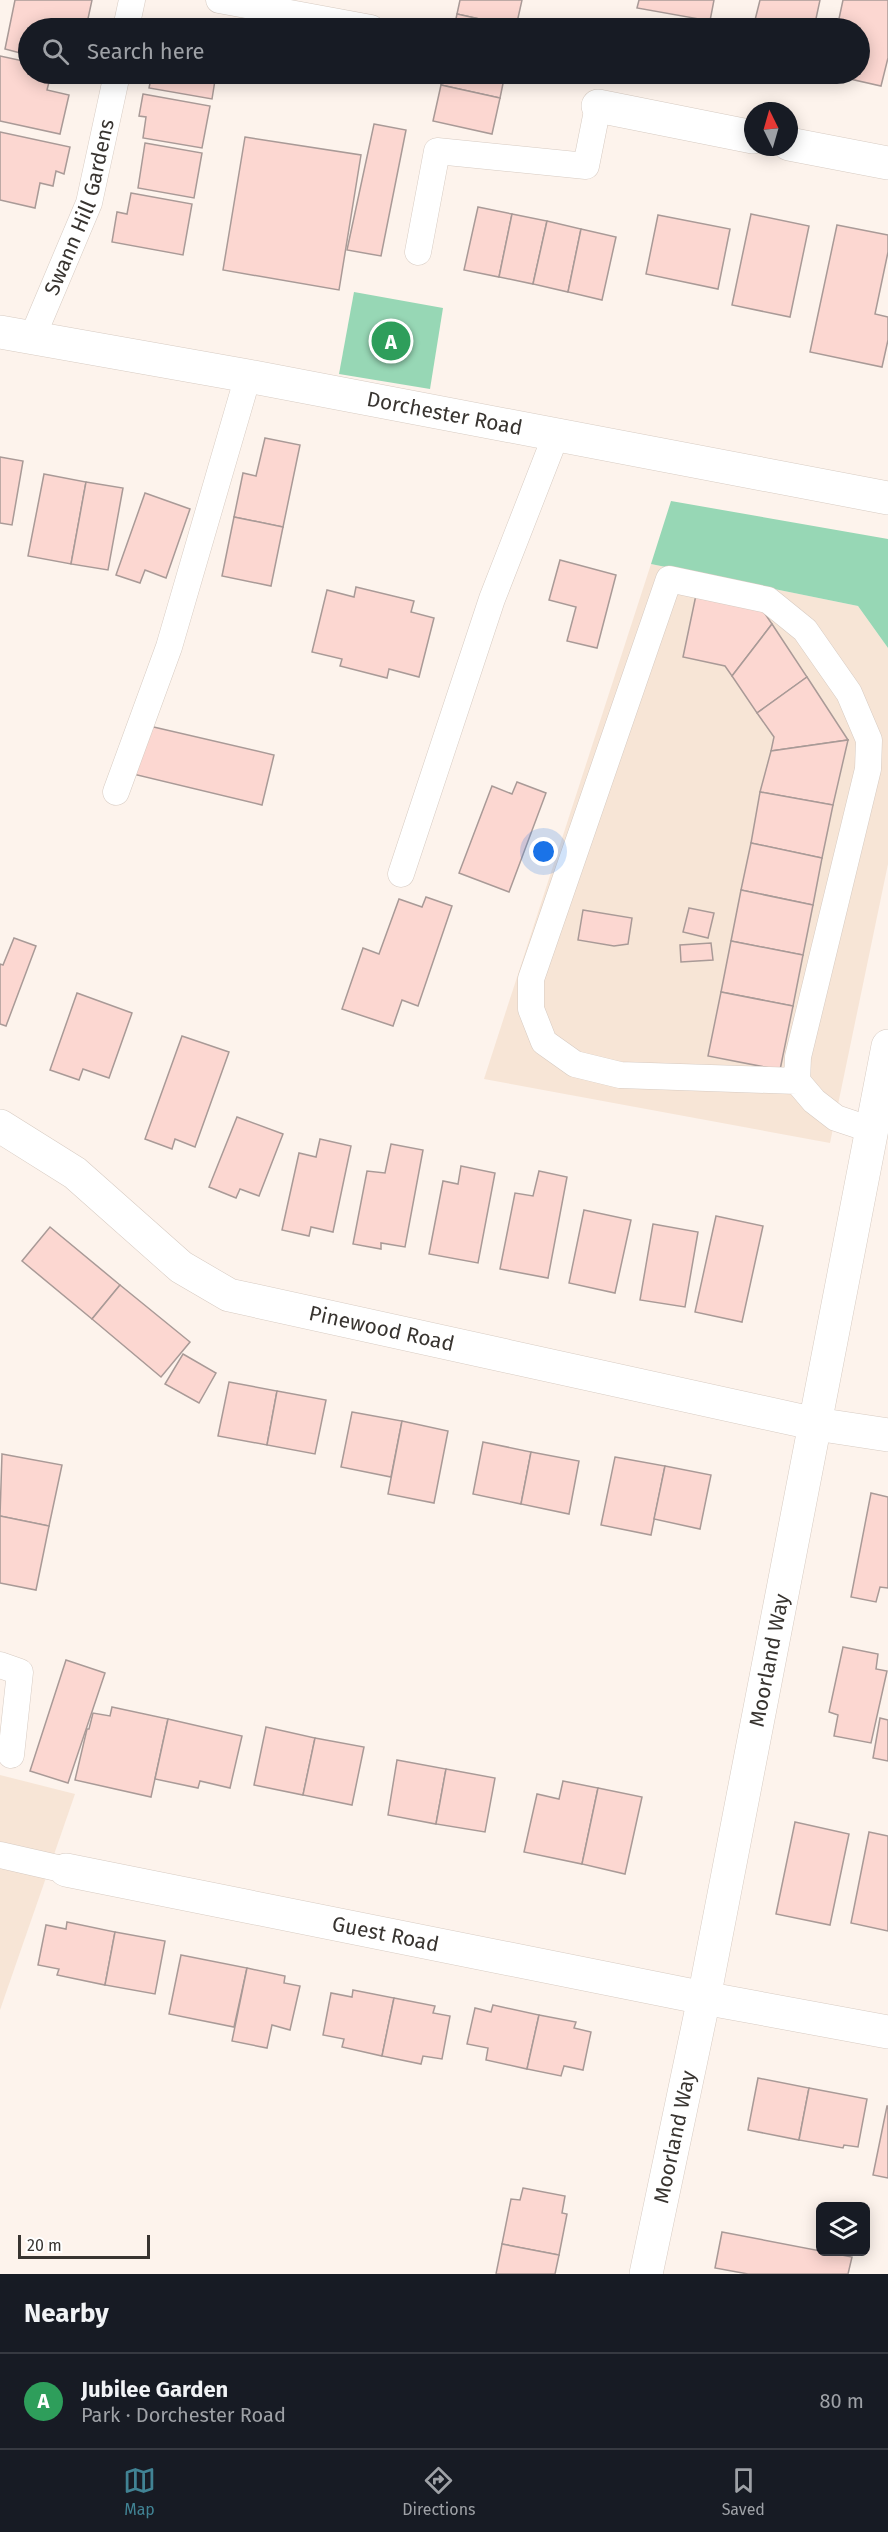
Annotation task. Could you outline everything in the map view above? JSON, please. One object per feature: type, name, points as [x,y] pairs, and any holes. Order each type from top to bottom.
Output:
[{"type":"street","points":[[598,106],[744,135]]},
{"type":"street","points":[[798,146],[888,163]]},
{"type":"street","name":"Dorchester Road","points":[[0,332],[248,376],[888,498]]},
{"type":"street","name":"Moorland Way","points":[[651,2273],[888,1046]]},
{"type":"street","name":"Pinewood Road","points":[[0,1126],[75,1173],[181,1267],[229,1295],[816,1424],[888,1435]]},
{"type":"street","name":"Guest Road","points":[[66,1870],[704,1998],[888,2032]]},
{"type":"lane","points":[[128,18],[132,0]]},
{"type":"lane","points":[[219,0],[317,18]]},
{"type":"lane","name":"Swann Hill Gardens","points":[[32,338],[89,203],[115,84]]},
{"type":"lane","points":[[418,252],[437,151],[586,166],[598,106]]},
{"type":"lane","points":[[116,792],[169,647],[248,376]]},
{"type":"lane","points":[[401,874],[492,599],[556,435]]},
{"type":"lane","points":[[797,1081],[620,1076],[574,1064],[544,1042],[531,1009],[531,979],[669,579],[768,600],[805,630],[849,693],[869,740],[878,771],[798,1057],[797,1081],[814,1101],[836,1118],[872,1130]]},
{"type":"lane","points":[[0,1665],[20,1672],[11,1755]]},
{"type":"lane","points":[[0,1855],[66,1870]]},
{"type":"shaded area","points":[[651,564],[858,606],[888,648],[888,864],[830,1143],[484,1079]]},
{"type":"shaded area","points":[[0,1775],[75,1794],[0,2010]]},
{"type":"green space","points":[[354,292],[443,308],[430,389],[339,374]]},
{"type":"green space","points":[[671,501],[888,539],[888,648],[858,606],[651,564]]},
{"type":"building","points":[[15,0],[92,0],[88,18],[18,18],[18,52],[5,49]]},
{"type":"building","points":[[460,0],[522,0],[518,18],[475,18],[457,14]]},
{"type":"building","points":[[639,0],[714,0],[711,18],[693,18],[637,8]]},
{"type":"building","points":[[760,0],[820,0],[816,18],[756,18]]},
{"type":"building","points":[[843,0],[888,0],[888,58],[881,86],[870,84],[870,18],[839,18]]},
{"type":"building","points":[[457,14],[475,18],[456,18]]},
{"type":"building","points":[[0,56],[18,60],[18,84],[48,84],[47,90],[69,95],[60,134],[0,121]]},
{"type":"building","points":[[150,84],[214,84],[212,99],[149,88]]},
{"type":"building","points":[[441,84],[503,84],[500,98]]},
{"type":"building","points":[[441,85],[500,98],[492,134],[433,121]]},
{"type":"building","points":[[143,94],[210,106],[202,148],[143,138],[146,117],[139,116]]},
{"type":"building","points":[[374,124],[406,130],[381,256],[347,250]]},
{"type":"building","points":[[0,132],[70,147],[64,174],[56,171],[53,186],[40,183],[35,208],[0,200]]},
{"type":"building","points":[[245,137],[361,155],[339,290],[223,270]]},
{"type":"building","points":[[145,143],[202,153],[194,198],[138,188]]},
{"type":"building","points":[[131,193],[192,204],[183,255],[112,242],[117,212],[127,214]]},
{"type":"building","points":[[478,207],[512,214],[499,277],[464,270]]},
{"type":"building","points":[[512,214],[547,221],[533,284],[499,277]]},
{"type":"building","points":[[751,214],[809,226],[790,317],[732,305]]},
{"type":"building","points":[[658,215],[730,229],[718,289],[646,274]]},
{"type":"building","points":[[547,221],[581,229],[568,292],[533,284]]},
{"type":"building","points":[[837,225],[888,235],[888,252],[875,314],[888,317],[888,340],[882,367],[810,352]]},
{"type":"building","points":[[581,229],[616,237],[602,300],[568,292]]},
{"type":"building","points":[[265,438],[300,445],[283,527],[234,517],[243,473],[256,476]]},
{"type":"building","points":[[0,457],[23,461],[12,525],[0,523]]},
{"type":"building","points":[[44,474],[86,482],[71,564],[28,556]]},
{"type":"building","points":[[86,482],[123,488],[108,570],[71,564]]},
{"type":"building","points":[[145,493],[190,509],[166,578],[145,570],[140,583],[116,575]]},
{"type":"building","points":[[234,517],[283,527],[271,586],[222,576]]},
{"type":"building","points":[[560,560],[616,575],[597,648],[567,641],[576,607],[549,600]]},
{"type":"building","points":[[356,587],[414,601],[411,612],[434,618],[419,677],[389,669],[387,678],[340,666],[342,659],[312,652],[327,590],[354,597]]},
{"type":"building","points":[[696,595],[761,608],[772,624],[732,676],[725,666],[683,657]]},
{"type":"building","points":[[772,624],[807,677],[757,713],[732,676]]},
{"type":"building","points":[[807,677],[848,740],[771,751],[774,737],[757,713]]},
{"type":"building","points":[[145,725],[274,755],[262,805],[133,774]]},
{"type":"building","points":[[848,740],[833,805],[760,792],[771,751]]},
{"type":"building","points":[[517,782],[546,793],[509,892],[459,873],[492,786],[512,794]]},
{"type":"building","points":[[760,792],[833,805],[822,858],[751,843]]},
{"type":"building","points":[[751,843],[822,858],[813,905],[741,890]]},
{"type":"building","points":[[741,890],[813,905],[803,955],[731,941]]},
{"type":"building","points":[[426,897],[452,906],[418,1006],[402,1000],[393,1026],[342,1009],[363,948],[379,954],[399,899],[422,907]]},
{"type":"building","points":[[689,908],[714,913],[708,938],[683,932]]},
{"type":"building","points":[[583,910],[632,918],[628,944],[614,946],[578,940]]},
{"type":"building","points":[[14,938],[36,946],[6,1026],[0,1024],[0,964],[3,965]]},
{"type":"building","points":[[731,941],[803,955],[793,1006],[721,992]]},
{"type":"building","points":[[711,943],[713,960],[681,962],[680,945]]},
{"type":"building","points":[[721,992],[793,1006],[780,1070],[708,1056]]},
{"type":"building","points":[[77,993],[132,1013],[109,1078],[83,1069],[79,1080],[50,1070]]},
{"type":"building","points":[[182,1036],[229,1052],[195,1147],[175,1139],[172,1149],[145,1139]]},
{"type":"building","points":[[237,1117],[283,1134],[259,1196],[240,1189],[236,1198],[209,1187]]},
{"type":"building","points":[[320,1139],[351,1146],[333,1232],[311,1227],[309,1236],[282,1230],[299,1153],[316,1157]]},
{"type":"building","points":[[391,1144],[423,1150],[405,1247],[381,1243],[381,1249],[353,1244],[367,1171],[385,1173]]},
{"type":"building","points":[[461,1166],[495,1173],[478,1263],[429,1254],[443,1181],[458,1184]]},
{"type":"building","points":[[539,1171],[567,1177],[548,1278],[500,1269],[515,1193],[533,1196]]},
{"type":"building","points":[[584,1210],[631,1220],[615,1293],[569,1283]]},
{"type":"building","points":[[716,1216],[763,1226],[742,1322],[695,1312]]},
{"type":"building","points":[[653,1224],[698,1232],[685,1307],[640,1300]]},
{"type":"building","points":[[50,1227],[120,1285],[92,1319],[22,1261]]},
{"type":"building","points":[[120,1285],[190,1342],[161,1377],[92,1319]]},
{"type":"building","points":[[183,1354],[216,1373],[199,1403],[165,1384]]},
{"type":"building","points":[[229,1382],[277,1391],[267,1445],[218,1436]]},
{"type":"building","points":[[277,1391],[326,1400],[315,1454],[267,1445]]},
{"type":"building","points":[[352,1412],[402,1421],[391,1477],[341,1467]]},
{"type":"building","points":[[402,1421],[448,1431],[434,1503],[388,1494]]},
{"type":"building","points":[[483,1442],[531,1452],[521,1504],[473,1494]]},
{"type":"building","points":[[531,1452],[579,1461],[569,1514],[521,1504]]},
{"type":"building","points":[[2,1454],[62,1465],[49,1526],[0,1516]]},
{"type":"building","points":[[615,1457],[665,1466],[651,1535],[601,1525]]},
{"type":"building","points":[[665,1466],[711,1475],[700,1529],[654,1519]]},
{"type":"building","points":[[871,1493],[888,1497],[888,1588],[880,1587],[876,1602],[851,1597]]},
{"type":"building","points":[[0,1516],[49,1526],[36,1590],[0,1583]]},
{"type":"building","points":[[843,1647],[878,1654],[876,1669],[887,1671],[871,1743],[834,1736],[838,1715],[829,1712]]},
{"type":"building","points":[[66,1660],[105,1673],[68,1783],[30,1771]]},
{"type":"building","points":[[112,1707],[168,1719],[151,1797],[75,1780],[93,1713],[110,1716]]},
{"type":"building","points":[[880,1718],[888,1720],[888,1761],[873,1758]]},
{"type":"building","points":[[168,1719],[242,1736],[230,1788],[200,1781],[198,1788],[155,1779]]},
{"type":"building","points":[[266,1727],[315,1738],[303,1795],[254,1785]]},
{"type":"building","points":[[315,1738],[364,1747],[352,1805],[303,1795]]},
{"type":"building","points":[[397,1760],[446,1769],[436,1824],[388,1815]]},
{"type":"building","points":[[446,1769],[495,1778],[485,1832],[436,1824]]},
{"type":"building","points":[[563,1781],[598,1788],[582,1864],[524,1852],[537,1794],[559,1799]]},
{"type":"building","points":[[598,1788],[642,1797],[625,1874],[582,1864]]},
{"type":"building","points":[[795,1822],[849,1834],[830,1925],[776,1914]]},
{"type":"building","points":[[869,1832],[888,1836],[888,1931],[851,1923]]},
{"type":"building","points":[[67,1922],[115,1932],[105,1985],[57,1975],[59,1969],[38,1965],[46,1925],[66,1929]]},
{"type":"building","points":[[115,1932],[165,1941],[155,1994],[105,1985]]},
{"type":"building","points":[[181,1955],[247,1968],[234,2027],[169,2014]]},
{"type":"building","points":[[247,1968],[285,1976],[284,1983],[300,1986],[290,2030],[272,2025],[267,2048],[232,2041]]},
{"type":"building","points":[[353,1990],[394,1998],[382,2056],[342,2047],[344,2039],[323,2035],[331,1993],[352,1997]]},
{"type":"building","points":[[394,1998],[435,2006],[433,2013],[450,2016],[442,2059],[423,2056],[421,2064],[382,2056]]},
{"type":"building","points":[[493,2005],[539,2015],[527,2069],[486,2060],[488,2048],[467,2044],[475,2008],[491,2012]]},
{"type":"building","points":[[539,2015],[576,2022],[574,2028],[591,2032],[583,2070],[564,2066],[561,2076],[527,2069]]},
{"type":"building","points":[[758,2078],[809,2088],[799,2140],[748,2130]]},
{"type":"building","points":[[809,2088],[867,2099],[858,2147],[844,2145],[843,2148],[799,2140]]},
{"type":"building","points":[[888,2106],[888,2178],[873,2175]]},
{"type":"building","points":[[523,2188],[565,2196],[562,2213],[567,2214],[559,2255],[502,2244],[511,2199],[520,2200]]},
{"type":"building","points":[[722,2232],[816,2250],[816,2256],[852,2257],[848,2274],[748,2274],[715,2268]]},
{"type":"building","points":[[502,2244],[559,2255],[555,2274],[496,2274]]},
{"type":"place","name":"Jubilee Garden","points":[[391,341]]}]
